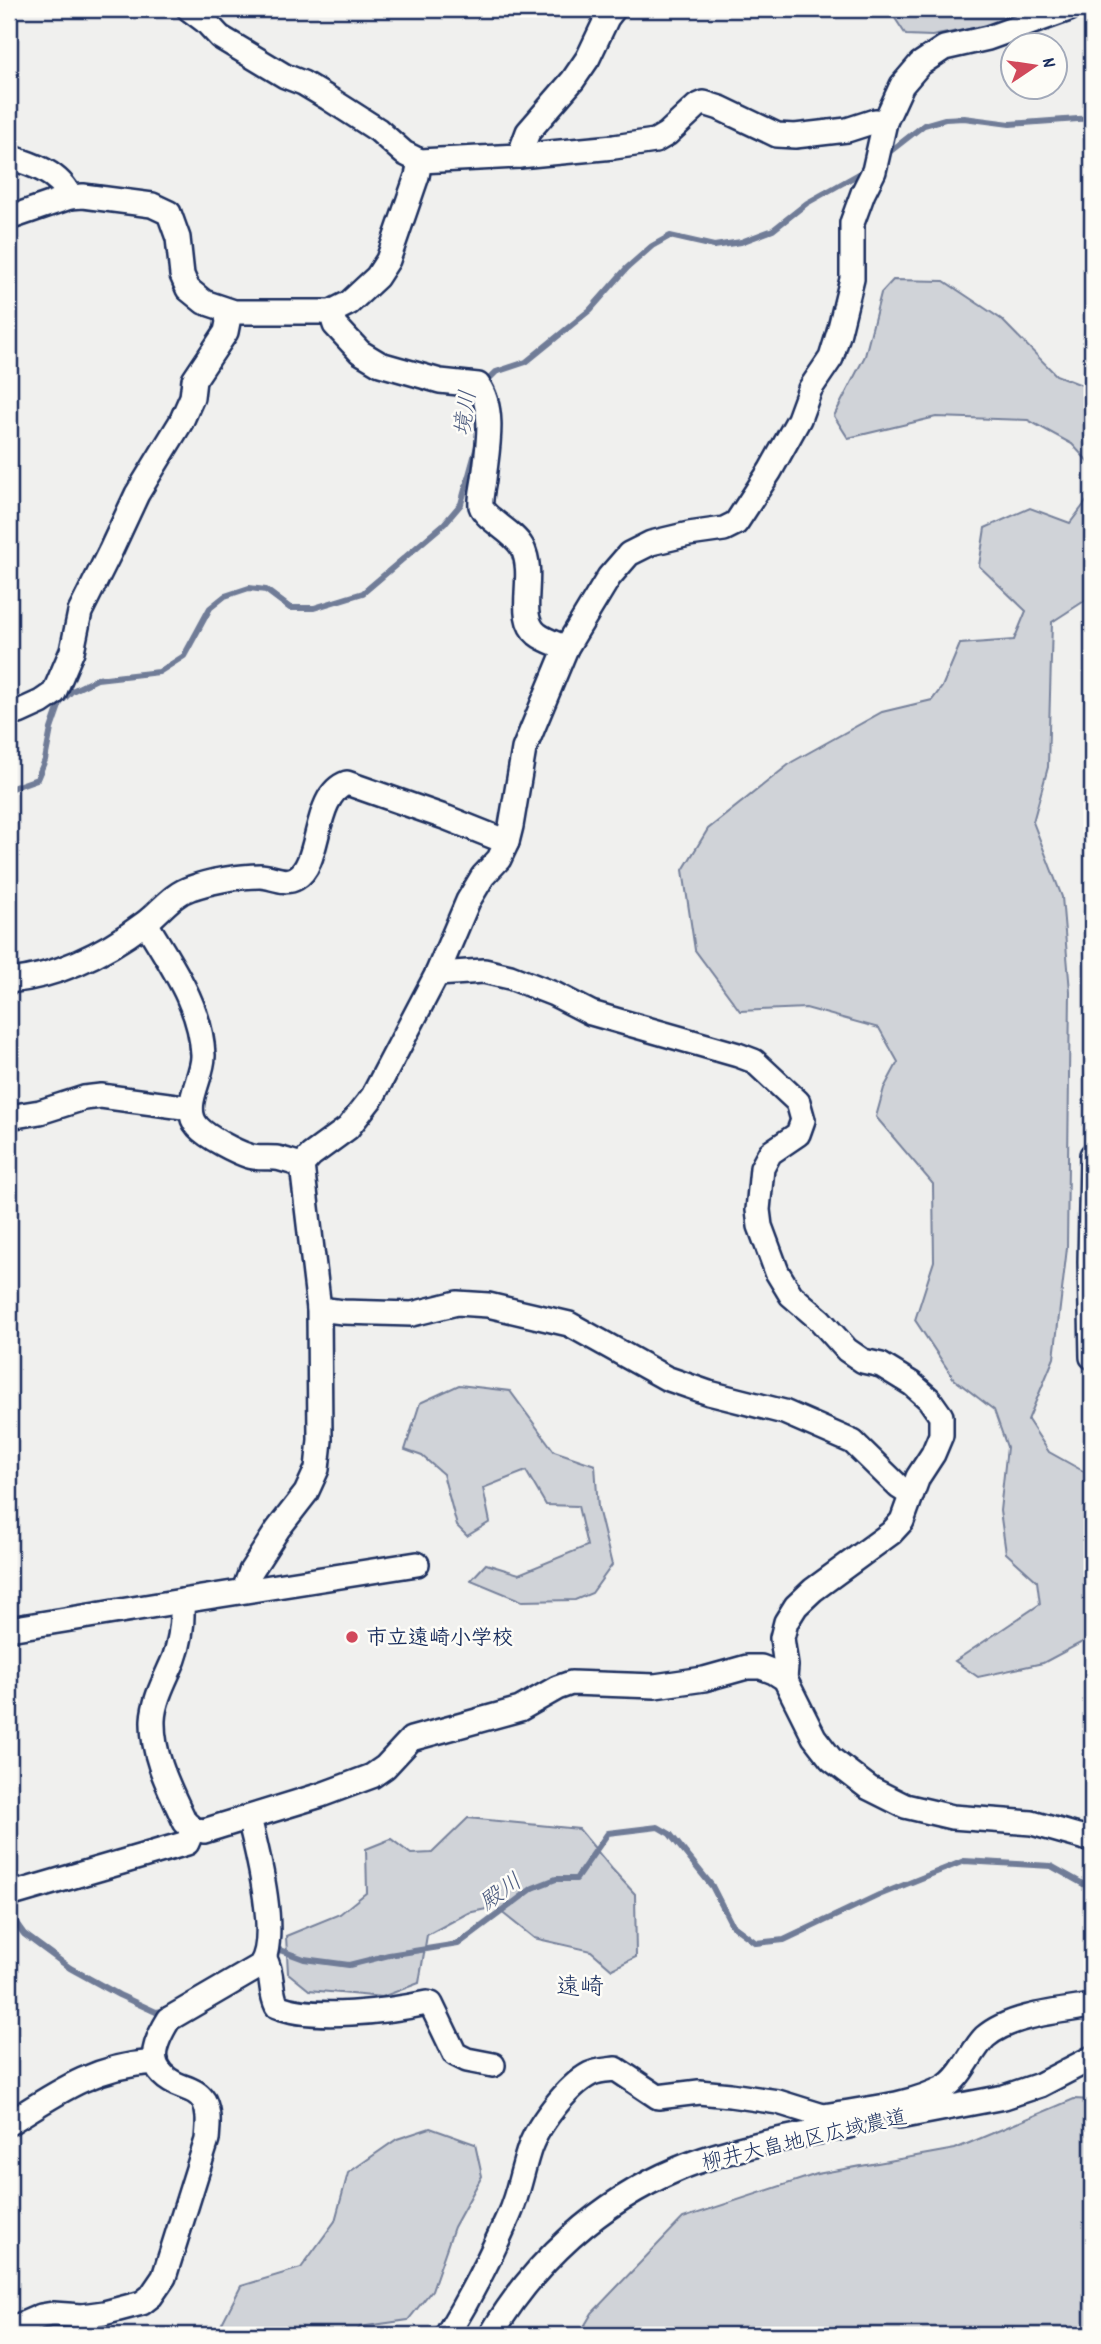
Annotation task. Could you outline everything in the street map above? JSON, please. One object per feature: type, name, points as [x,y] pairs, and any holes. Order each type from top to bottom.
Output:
[{"type":"street","points":[[189,9],[205,21],[219,37],[328,98],[378,130],[404,153],[420,161],[614,148],[655,141],[667,134],[696,106],[704,103],[777,135],[808,135],[847,130],[875,121],[885,122]]},
{"type":"street","points":[[519,156],[528,132],[573,80],[614,9]]},
{"type":"street","points":[[244,1590],[251,1571],[278,1528],[306,1493],[317,1469],[320,1440],[319,1309],[302,1165],[311,1155],[348,1128],[373,1096],[437,974],[468,901],[483,876],[499,859],[507,842],[524,749],[566,648],[609,577],[629,554],[651,543],[724,529],[736,523],[770,471],[799,419],[810,389],[831,358],[852,279],[852,223],[874,171],[885,122],[902,85],[920,64],[944,48],[988,38],[1069,9]]},
{"type":"street","points":[[9,157],[39,166],[66,188],[70,197]]},
{"type":"street","points":[[9,218],[70,197],[83,196],[152,205],[169,213],[175,227],[182,275],[188,289],[204,302],[226,311],[331,312],[349,303],[377,277],[388,260],[420,161]]},
{"type":"street","points":[[9,712],[19,712],[54,693],[72,651],[80,612],[137,494],[181,422],[192,397],[194,380],[226,332],[226,311]]},
{"type":"street","points":[[331,312],[335,325],[360,352],[380,364],[440,381],[478,384],[485,394],[488,445],[481,504],[485,514],[505,527],[520,543],[527,557],[528,623],[537,635],[566,648]]},
{"type":"street","points":[[9,981],[71,967],[93,957],[146,923],[172,899],[190,888],[262,876],[285,881],[296,878],[305,870],[327,802],[338,786],[347,783],[507,842]]},
{"type":"street","points":[[146,923],[197,1016],[203,1066],[191,1108],[196,1125],[208,1136],[250,1157],[278,1158],[302,1165]]},
{"type":"street","points":[[437,974],[484,971],[510,977],[554,993],[592,1013],[738,1055],[754,1061],[798,1102],[803,1120],[798,1134],[770,1153],[762,1168],[758,1210],[760,1226],[777,1272],[791,1295],[820,1320],[847,1350],[863,1362],[881,1365],[912,1384],[929,1399],[941,1416],[941,1434],[910,1494],[902,1521],[891,1534],[813,1590],[796,1606],[786,1622],[782,1638],[785,1679],[814,1737],[831,1759],[869,1788],[905,1806],[940,1814],[1032,1823],[1092,1840]]},
{"type":"street","points":[[9,1117],[100,1096],[191,1108]]},
{"type":"street","points":[[1092,1154],[1092,1357]]},
{"type":"street","points":[[319,1309],[396,1315],[412,1314],[457,1303],[488,1306],[569,1324],[666,1378],[709,1393],[783,1412],[853,1442],[898,1487],[910,1494]]},
{"type":"street","points":[[9,1629],[417,1564]]},
{"type":"street","points":[[182,1601],[183,1624],[176,1656],[158,1697],[153,1718],[154,1743],[159,1763],[185,1822],[192,1829],[204,1831],[372,1776],[385,1768],[411,1739],[520,1709],[557,1688],[571,1684],[655,1686],[704,1679],[747,1667],[761,1667],[785,1679]]},
{"type":"street","points":[[9,2330],[41,2316],[82,2316],[142,2303],[151,2296],[164,2277],[207,2140],[209,2116],[196,2091],[162,2075],[154,2062],[158,2041],[169,2020],[260,1966],[265,1959],[265,1902],[260,1860],[249,1818]]},
{"type":"street","points":[[9,1895],[187,1843],[192,1829]]},
{"type":"street","points":[[265,1959],[271,1970],[272,1996],[277,2006],[310,2013],[397,2009],[431,2004],[455,2054],[467,2060],[493,2065]]},
{"type":"street","points":[[447,2335],[468,2300],[509,2215],[521,2184],[528,2151],[536,2135],[570,2088],[592,2073],[617,2069],[657,2097],[699,2092],[730,2095],[778,2102],[823,2116],[917,2100],[948,2085],[986,2036],[1009,2024],[1034,2016],[1092,2006]]},
{"type":"street","name":"柳井大畠地区広域農道","points":[[491,2335],[508,2306],[541,2265],[588,2222],[638,2189],[679,2168],[718,2155],[807,2134],[1004,2097],[1040,2085],[1092,2058]]},
{"type":"street","points":[[9,2123],[75,2082],[113,2068],[154,2062]]},
{"type":"shaded area","points":[[889,9],[1040,9],[1022,19],[932,36],[906,35]]},
{"type":"shaded area","points":[[893,280],[944,281],[1001,319],[1056,375],[1092,389],[1092,466],[1072,444],[1028,420],[936,417],[848,438],[834,416],[865,356],[881,293]]},
{"type":"shaded area","points":[[1092,494],[1092,596],[1052,622],[1048,767],[1033,822],[1062,897],[1070,991],[1067,1248],[1054,1358],[1028,1420],[1049,1452],[1092,1476],[1092,1637],[1043,1663],[978,1677],[955,1661],[1040,1604],[1037,1581],[1006,1553],[1000,1511],[1007,1447],[994,1410],[954,1379],[915,1320],[934,1261],[933,1184],[876,1117],[884,1088],[898,1062],[879,1028],[806,1008],[740,1011],[695,950],[683,870],[708,829],[792,762],[882,712],[932,700],[942,687],[960,644],[1014,640],[1026,611],[979,566],[985,528],[1030,508],[1070,523]]},
{"type":"shaded area","points":[[459,1385],[510,1391],[554,1451],[595,1465],[598,1508],[612,1565],[592,1593],[575,1600],[522,1601],[471,1580],[486,1564],[519,1574],[587,1546],[578,1506],[546,1505],[526,1471],[483,1488],[490,1522],[467,1536],[457,1526],[443,1474],[422,1456],[405,1450],[420,1403]]},
{"type":"shaded area","points":[[468,1818],[579,1829],[635,1894],[636,1957],[612,1969],[591,1951],[534,1938],[495,1907],[468,1913],[427,1935],[419,1983],[382,1997],[309,1990],[288,1973],[286,1936],[340,1914],[367,1892],[366,1849],[391,1839],[411,1854],[432,1853]]},
{"type":"shaded area","points":[[1074,2099],[1092,2100],[1092,2335],[579,2335],[592,2313],[683,2218],[817,2174],[955,2149]]},
{"type":"shaded area","points":[[430,2128],[475,2144],[482,2176],[454,2227],[432,2290],[408,2320],[360,2327],[354,2335],[216,2335],[241,2286],[301,2268],[335,2221],[348,2173],[397,2139]]},
{"type":"waterway","name":"境川","points":[[883,157],[924,125],[945,119],[964,118],[1010,124],[1092,118]]},
{"type":"waterway","name":"境川","points":[[484,384],[496,372],[526,362],[590,310],[627,268],[652,246],[670,236],[714,246],[741,242],[773,230],[807,203],[866,170]]},
{"type":"waterway","name":"境川","points":[[9,789],[37,779],[45,760],[60,703],[72,691],[97,679],[159,672],[184,656],[210,608],[225,596],[249,588],[266,590],[290,608],[314,608],[363,593],[444,524],[461,504],[477,446]]},
{"type":"waterway","name":"殿川","points":[[272,1951],[277,1949],[304,1959],[349,1965],[389,1955],[458,1944],[533,1888],[556,1879],[576,1879],[608,1833],[658,1827],[670,1834],[712,1886],[732,1925],[756,1943],[784,1940],[879,1895],[964,1861],[1051,1866],[1092,1889]]},
{"type":"waterway","name":"殿川","points":[[9,1913],[24,1934],[70,1968],[156,2012],[170,2010]]},
{"type":"place","name":"市立遠崎小学校","points":[[352,1637]]},
{"type":"district","name":"遠崎","points":[[580,1986]]}]
